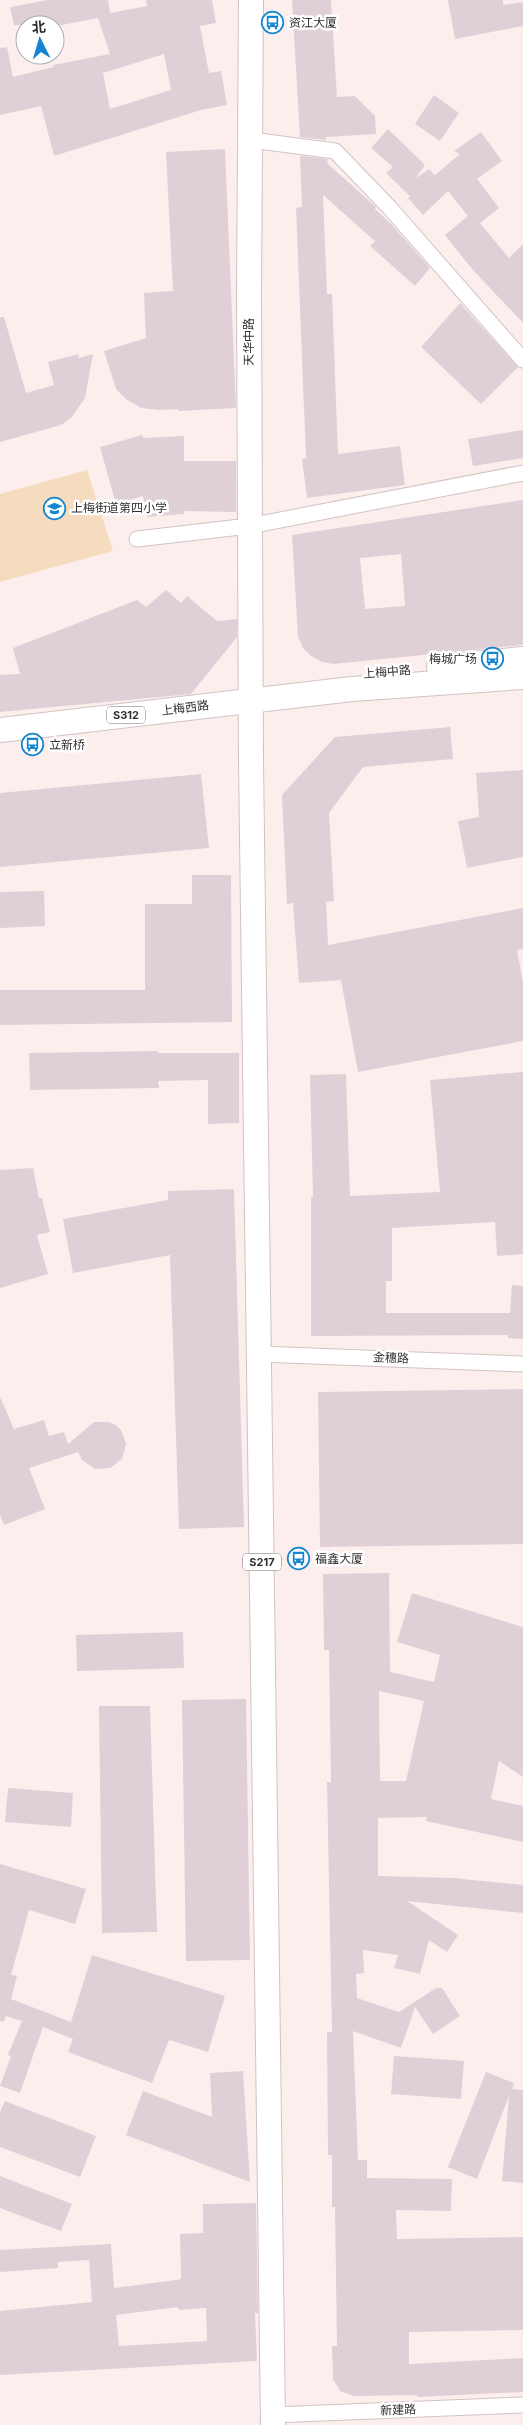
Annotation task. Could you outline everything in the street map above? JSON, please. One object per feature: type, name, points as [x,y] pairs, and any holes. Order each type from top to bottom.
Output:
[{"type":"main road","name":"天华中路","points":[[251,0],[249,526],[251,692]]},
{"type":"main road","name":"上梅中路","points":[[251,692],[523,659]]},
{"type":"main road","name":"上梅中路","points":[[251,692],[352,689],[523,677]]},
{"type":"main road","name":"上梅西路","points":[[0,730],[251,692]]},
{"type":"main road","name":"S217","points":[[251,692],[273,2420]]},
{"type":"street","points":[[251,140],[335,151],[389,207],[523,360]]},
{"type":"street","points":[[137,539],[249,526],[523,472]]},
{"type":"street","name":"金穗路","points":[[259,1354],[523,1364]]},
{"type":"street","name":"新建路","points":[[273,2420],[523,2405]]},
{"type":"shaded area","points":[[87,470],[113,551],[0,582],[0,494]]},
{"type":"building","points":[[48,0],[108,0],[110,13],[147,6],[146,0],[212,0],[216,23],[200,26],[209,73],[221,71],[227,105],[201,110],[54,156],[41,106],[0,115],[0,48],[7,47],[13,77],[53,67],[53,65],[65,65],[65,63],[110,54],[98,18],[65,24],[65,15],[15,15],[14,25],[10,7]],"holes":[[[164,54],[171,90],[110,109],[103,73]]]},
{"type":"building","points":[[292,0],[331,0],[337,97],[355,96],[375,116],[376,134],[326,137],[326,140],[300,137]]},
{"type":"building","points":[[448,0],[503,0],[503,5],[523,2],[523,26],[455,39]]},
{"type":"building","points":[[434,95],[459,113],[440,141],[415,124]]},
{"type":"building","points":[[388,129],[425,165],[416,178],[429,169],[435,175],[460,154],[454,151],[481,132],[502,161],[477,179],[499,208],[480,223],[509,258],[523,244],[523,323],[472,269],[445,235],[468,216],[448,191],[423,215],[408,198],[410,196],[386,173],[393,167],[371,148]]},
{"type":"building","points":[[225,149],[236,408],[178,411],[178,409],[159,410],[141,408],[126,399],[116,389],[104,351],[146,338],[144,293],[173,291],[166,152]]},
{"type":"building","points":[[301,156],[327,159],[328,164],[376,207],[375,209],[430,268],[415,286],[370,246],[375,241],[323,195],[327,294],[332,294],[338,454],[400,446],[405,485],[307,498],[302,459],[306,458],[296,208],[302,207]]},
{"type":"building","points":[[460,303],[518,367],[481,404],[421,347]]},
{"type":"building","points":[[0,317],[4,317],[26,393],[54,385],[48,362],[78,354],[79,358],[93,354],[85,398],[71,418],[61,425],[0,442]]},
{"type":"building","points":[[523,430],[523,458],[473,466],[468,439]]},
{"type":"building","points":[[142,435],[143,438],[184,436],[184,461],[236,461],[236,512],[184,511],[184,514],[147,517],[143,496],[116,504],[100,447]]},
{"type":"building","points":[[523,500],[523,645],[333,664],[322,662],[311,656],[303,648],[298,637],[292,535]],"holes":[[[401,554],[405,606],[365,609],[360,558]]]},
{"type":"building","points":[[166,590],[181,603],[187,596],[217,621],[237,619],[237,637],[191,694],[0,712],[0,675],[20,674],[13,648],[137,600],[146,607]]},
{"type":"building","points":[[450,727],[453,759],[363,767],[329,813],[334,901],[326,902],[328,945],[523,908],[523,949],[517,950],[523,982],[523,1041],[358,1072],[341,980],[299,983],[293,903],[287,904],[282,795],[335,737]]},
{"type":"building","points":[[523,770],[523,857],[467,868],[458,821],[479,817],[476,773]]},
{"type":"building","points":[[201,774],[209,848],[0,867],[0,793]]},
{"type":"building","points":[[192,875],[231,875],[232,1022],[0,1025],[0,990],[145,990],[145,904],[192,904]]},
{"type":"building","points":[[44,891],[45,926],[0,928],[0,892]]},
{"type":"building","points":[[158,1051],[158,1053],[239,1053],[239,1123],[208,1124],[208,1080],[158,1081],[159,1088],[30,1090],[29,1053]]},
{"type":"building","points":[[523,1072],[523,1254],[497,1256],[495,1222],[392,1228],[392,1281],[386,1281],[386,1313],[510,1313],[512,1285],[523,1286],[523,1339],[508,1338],[508,1335],[311,1336],[311,1197],[313,1197],[310,1075],[346,1074],[350,1196],[440,1192],[430,1080]]},
{"type":"building","points":[[33,1168],[39,1198],[42,1198],[50,1232],[37,1235],[48,1274],[0,1288],[0,1170]]},
{"type":"building","points":[[234,1189],[244,1527],[179,1529],[170,1255],[73,1273],[63,1219],[168,1200],[168,1191]]},
{"type":"building","points":[[523,1389],[523,1544],[320,1547],[318,1392]]},
{"type":"building","points":[[0,1397],[14,1429],[44,1420],[49,1436],[64,1432],[68,1444],[94,1422],[109,1422],[116,1425],[121,1430],[126,1444],[122,1459],[110,1468],[95,1469],[82,1460],[78,1452],[29,1468],[45,1509],[4,1525],[0,1515]]},
{"type":"building","points":[[389,1573],[390,1672],[434,1682],[440,1655],[397,1642],[412,1593],[523,1627],[523,1777],[499,1761],[491,1799],[523,1806],[523,1842],[426,1821],[427,1817],[378,1818],[378,1876],[453,1878],[523,1885],[523,1913],[407,1901],[458,1935],[447,1952],[429,1940],[420,1974],[394,1968],[398,1955],[363,1950],[364,1973],[356,1974],[357,1998],[399,2012],[436,1988],[442,1988],[460,2016],[433,2034],[415,2007],[401,2048],[353,2031],[358,2160],[367,2160],[367,2178],[452,2179],[451,2211],[396,2210],[397,2239],[523,2237],[523,2330],[409,2332],[409,2364],[523,2358],[523,2392],[417,2397],[417,2395],[354,2396],[340,2391],[333,2379],[332,2346],[337,2346],[335,2207],[332,2207],[332,2155],[328,2155],[327,2032],[332,2032],[327,1782],[331,1782],[329,1650],[324,1650],[323,1574]],"holes":[[[379,1691],[424,1701],[406,1781],[380,1781]]]},
{"type":"building","points":[[183,1632],[184,1668],[77,1671],[76,1635]]},
{"type":"building","points":[[246,1699],[250,1960],[186,1961],[182,1700]]},
{"type":"building","points":[[99,1706],[150,1706],[157,1932],[102,1933]]},
{"type":"building","points":[[8,1788],[73,1793],[71,1827],[5,1822]]},
{"type":"building","points":[[0,1864],[86,1889],[75,1924],[29,1910],[11,1975],[17,1976],[11,1999],[71,2022],[92,1955],[225,1996],[208,2052],[169,2040],[152,2083],[68,2052],[73,2039],[43,2027],[20,2093],[0,2086],[11,2056],[8,2055],[22,2021],[6,2016],[4,2022],[0,2021]]},
{"type":"building","points":[[394,2056],[464,2061],[461,2099],[391,2094]]},
{"type":"building","points":[[243,2071],[250,2182],[126,2135],[143,2091],[212,2117],[210,2073]]},
{"type":"building","points":[[486,2072],[514,2083],[512,2089],[523,2090],[523,2183],[502,2181],[509,2096],[477,2179],[448,2167]]},
{"type":"building","points":[[5,2101],[96,2136],[80,2177],[0,2147],[0,2112]]},
{"type":"building","points":[[0,2176],[72,2204],[61,2231],[0,2208]]},
{"type":"building","points":[[256,2203],[258,2313],[255,2313],[257,2361],[0,2375],[0,2311],[92,2302],[89,2260],[58,2262],[58,2268],[0,2272],[0,2250],[111,2244],[114,2288],[181,2279],[180,2234],[203,2233],[203,2204]],"holes":[[[178,2307],[179,2310],[206,2308],[207,2341],[119,2346],[116,2315]]]},
{"type":"place","name":"资江大厦","points":[[273,23]]},
{"type":"place","name":"上梅街道第四小学","points":[[55,508]]},
{"type":"place","name":"梅城广场","points":[[493,659]]},
{"type":"place","name":"立新桥","points":[[33,745]]},
{"type":"place","name":"福鑫大厦","points":[[299,1559]]}]
